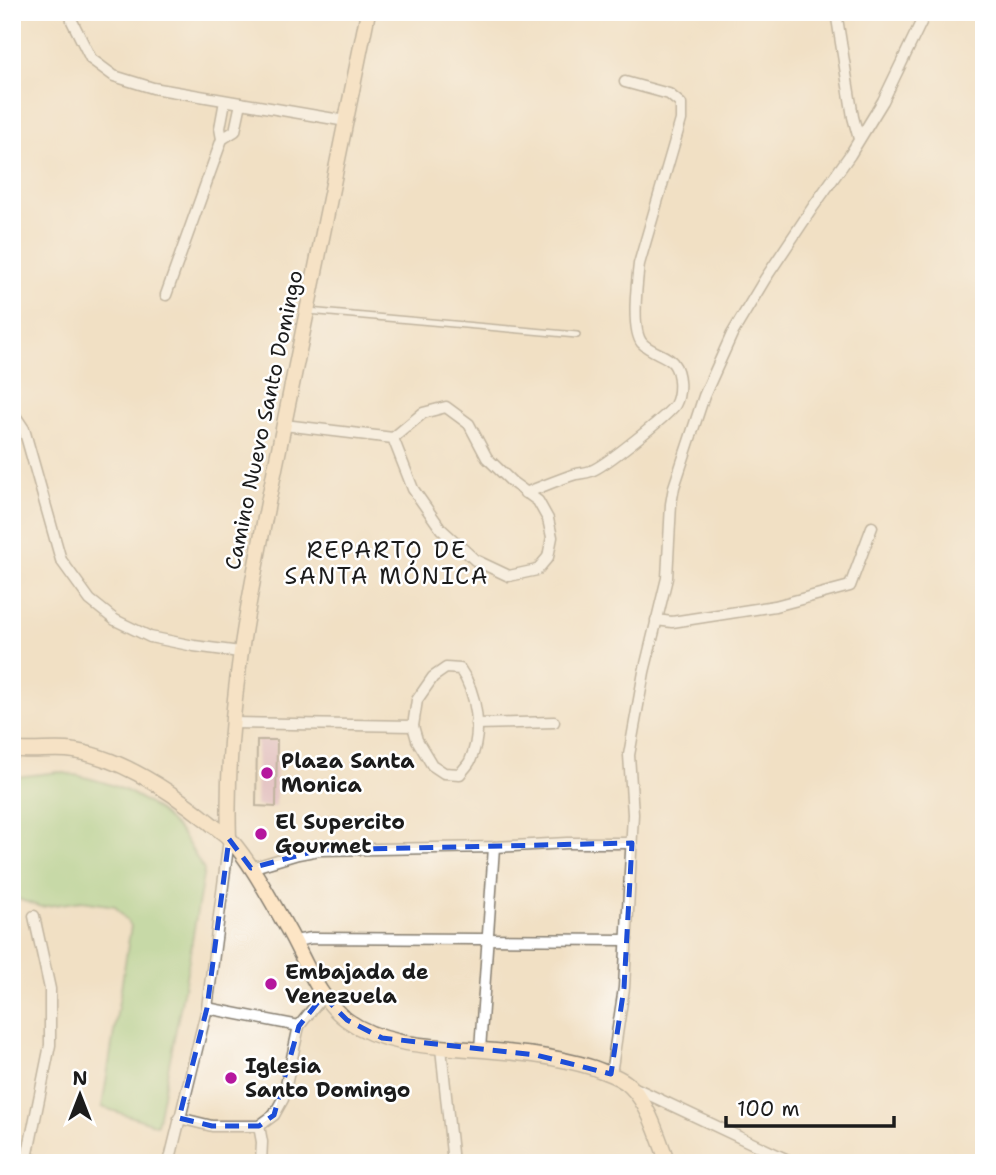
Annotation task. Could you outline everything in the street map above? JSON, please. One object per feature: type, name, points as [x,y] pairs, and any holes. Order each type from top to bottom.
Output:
[{"type":"street","points":[[71,12],[72,21],[91,59],[114,76],[153,88],[346,121]]},
{"type":"street","name":"Camino Nuevo Santo Domingo","points":[[229,839],[232,723],[247,604],[368,12]]},
{"type":"street","points":[[836,12],[859,139]]},
{"type":"street","points":[[611,1074],[624,988],[634,814],[628,755],[644,672],[667,578],[674,487],[704,396],[732,334],[765,279],[850,155],[883,101],[926,12]]},
{"type":"street","points":[[526,493],[603,465],[664,417],[675,404],[679,391],[679,379],[673,363],[640,341],[636,317],[639,264],[681,120],[681,104],[669,94],[625,82]]},
{"type":"street","points":[[166,295],[222,139],[220,128],[225,101]]},
{"type":"street","points":[[222,139],[236,131],[241,103]]},
{"type":"street","points":[[284,425],[393,438],[423,412],[446,407],[469,424],[487,458],[512,482],[538,501],[548,519],[552,537],[548,557],[537,570],[509,576],[475,561],[441,529],[414,489],[393,438]]},
{"type":"street","points":[[12,411],[23,429],[61,560],[90,600],[115,620],[150,637],[240,652]]},
{"type":"street","points":[[656,620],[672,622],[775,606],[850,586],[872,527]]},
{"type":"street","points":[[446,668],[460,670],[468,681],[476,710],[476,738],[470,761],[460,774],[444,773],[432,765],[416,740],[413,726],[418,699],[433,677],[446,668]]},
{"type":"street","points":[[476,724],[554,722]]},
{"type":"street","points":[[232,723],[413,726]]},
{"type":"street","points":[[12,749],[75,751],[114,762],[160,787],[200,815],[229,839],[251,868],[323,996],[347,1020],[382,1038],[426,1047],[536,1055],[574,1062],[611,1074],[794,1163]]},
{"type":"street","points":[[169,1163],[207,1008],[229,839]]},
{"type":"street","points":[[251,868],[319,850],[632,843]]},
{"type":"street","points":[[480,1050],[494,847]]},
{"type":"street","points":[[27,1158],[50,1045],[50,989],[34,916]]},
{"type":"street","points":[[294,941],[312,938],[627,940]]},
{"type":"street","points":[[180,1118],[212,1126],[259,1126],[274,1115],[283,1098],[299,1027],[323,996]]},
{"type":"street","points":[[207,1008],[299,1027]]},
{"type":"street","points":[[441,1048],[453,1163]]},
{"type":"street","points":[[631,1086],[643,1104],[668,1163]]},
{"type":"street","points":[[259,1126],[262,1142],[261,1163]]},
{"type":"street","points":[[12,1153],[45,1163]]},
{"type":"lane","points":[[308,311],[578,335]]},
{"type":"highlighted area","points":[[229,839],[251,868],[319,850],[632,843],[624,988],[611,1074],[536,1055],[382,1038],[347,1020],[323,996],[299,1026],[274,1115],[259,1126],[212,1126],[179,1118],[207,1008]]},
{"type":"green space","points":[[59,772],[111,785],[154,807],[180,832],[204,870],[157,1125],[102,1107],[131,926],[115,906],[82,901],[41,907],[12,897],[12,783],[16,777]]},
{"type":"building","name":"Plaza Santa Monica","points":[[257,740],[277,740],[276,807],[256,806]]},
{"type":"place","name":"Plaza Santa Monica","points":[[267,773]]},
{"type":"place","name":"El Supercito Gourmet","points":[[261,834]]},
{"type":"place","name":"Embajada de Venezuela","points":[[271,984]]},
{"type":"place","name":"Iglesia Santo Domingo","points":[[231,1078]]},
{"type":"district","name":"REPARTO DE SANTA MÓNICA","points":[[387,563]]}]
